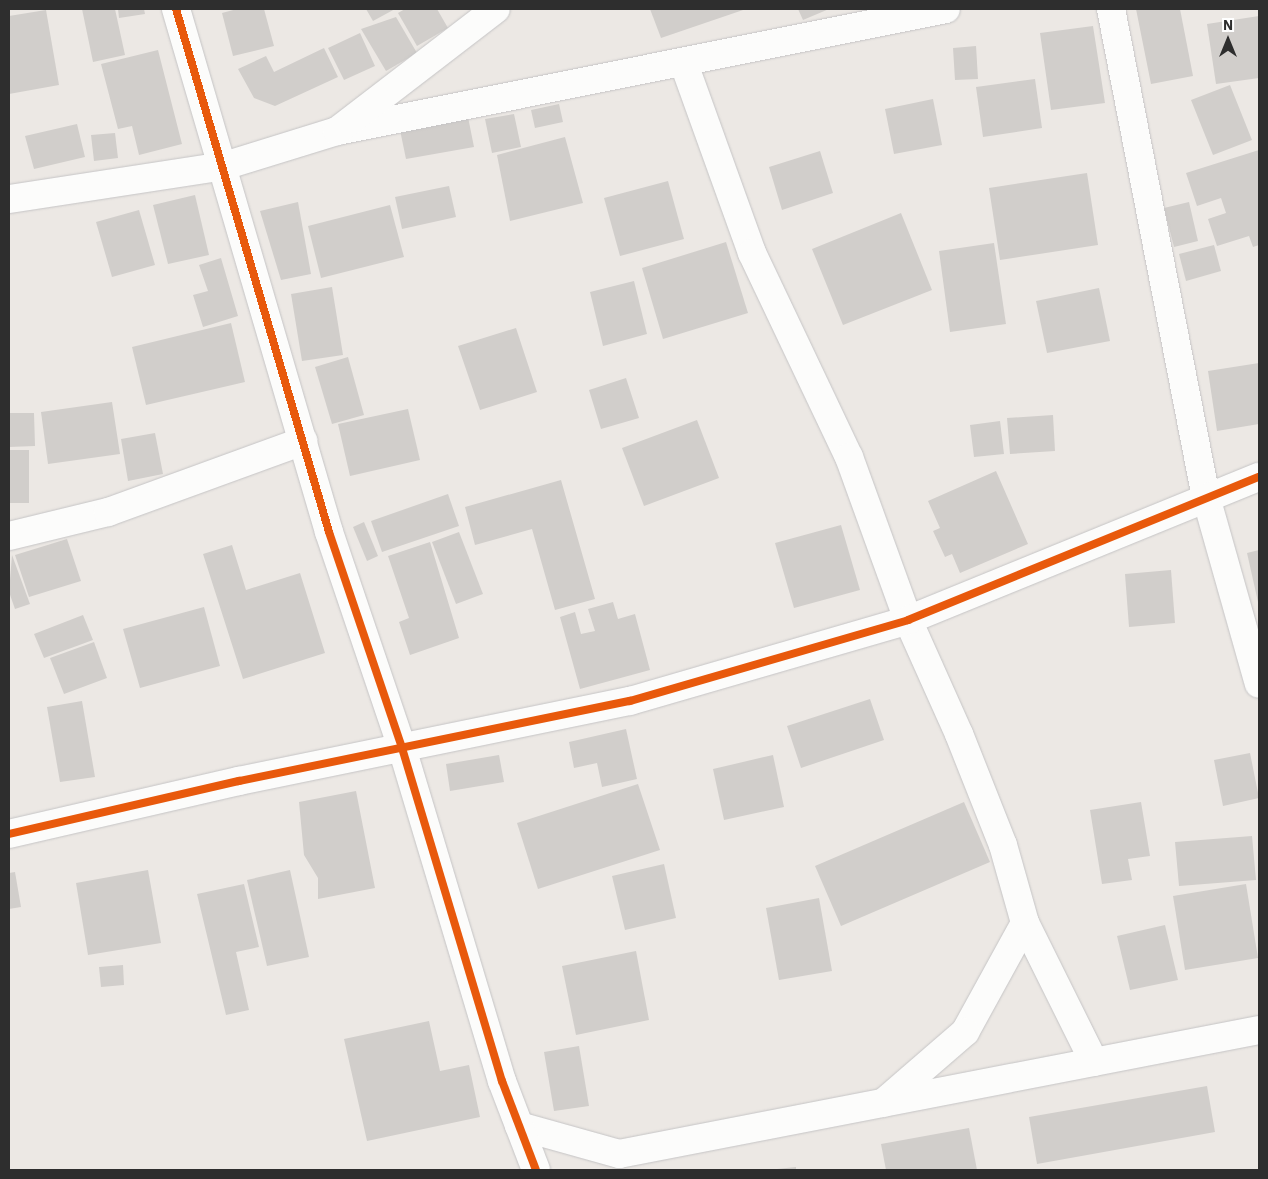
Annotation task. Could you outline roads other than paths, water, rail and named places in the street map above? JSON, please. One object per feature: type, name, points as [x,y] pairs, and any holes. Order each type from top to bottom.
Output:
[{"type":"street","points":[[176,9],[224,166],[303,441],[402,748],[502,1081],[536,1170]]},
{"type":"street","points":[[337,131],[496,9]]},
{"type":"street","points":[[9,198],[224,166],[337,131],[684,64],[946,9]]},
{"type":"street","points":[[1111,9],[1206,497],[1259,684]]},
{"type":"street","points":[[684,64],[752,252],[849,457],[908,620],[1003,845],[1025,923],[1094,1062]]},
{"type":"street","points":[[9,536],[108,512],[303,441]]},
{"type":"street","points":[[9,834],[402,748],[630,701],[908,620],[1259,477]]},
{"type":"street","points":[[883,1103],[965,1032],[1025,923]]},
{"type":"street","points":[[519,1126],[619,1154],[1259,1030]]}]
